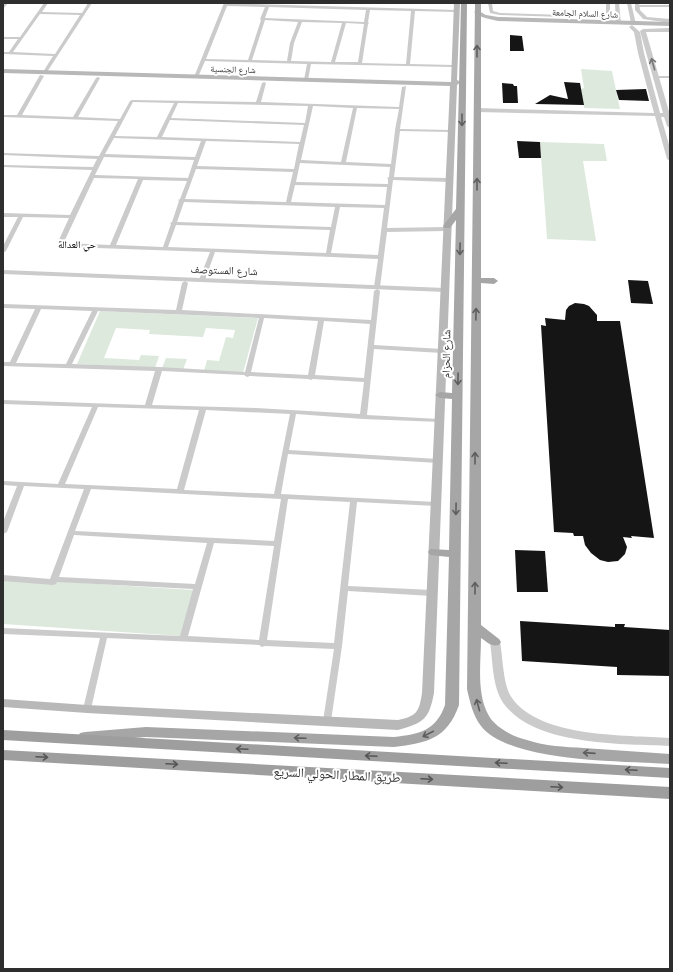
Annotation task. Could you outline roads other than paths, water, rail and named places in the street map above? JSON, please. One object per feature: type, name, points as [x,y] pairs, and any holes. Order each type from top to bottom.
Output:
[{"type":"highway","name":"طريق المطار الحولي السريع","points":[[3,735],[670,773]]},
{"type":"highway","name":"طريق المطار الحولي السريع","points":[[3,755],[670,793]]},
{"type":"main road","points":[[3,703],[87,709],[398,725],[416,720],[425,710],[428,693],[451,131],[457,87],[459,8],[464,3]]},
{"type":"main road","points":[[478,3],[474,689],[480,713],[488,725],[503,736],[525,745],[549,750],[670,759]]},
{"type":"main road","name":"شارع السلام الجامعة","points":[[478,12],[488,18],[515,22],[670,30]]},
{"type":"main road","name":"شارع السلام الجامعة","points":[[478,26],[491,23],[515,22],[619,23],[634,27],[670,24]]},
{"type":"main road","name":"شارع الجنسية","points":[[3,71],[98,78],[116,76]]},
{"type":"main road","name":"شارع الجنسية","points":[[3,75],[43,74],[264,83],[457,87]]},
{"type":"main road","name":"شارع الجنسية","points":[[130,77],[196,76],[457,87]]},
{"type":"main road","name":"شارع الحزام","points":[[58,738],[146,732],[394,742],[415,739],[430,734],[446,721],[452,705],[459,348],[462,145],[457,87]]},
{"type":"main road","points":[[462,145],[472,148],[477,145]]},
{"type":"main road","points":[[462,156],[464,154],[470,154],[477,156]]},
{"type":"main road","points":[[447,228],[461,209]]},
{"type":"main road","points":[[477,280],[494,281]]},
{"type":"main road","points":[[459,330],[463,333],[472,334],[476,330]]},
{"type":"main road","points":[[459,348],[463,344],[467,344],[476,348]]},
{"type":"main road","points":[[440,395],[458,396]]},
{"type":"main road","points":[[434,552],[455,554]]},
{"type":"main road","points":[[475,627],[495,642]]},
{"type":"street","points":[[3,8],[6,3]]},
{"type":"street","points":[[10,53],[46,3]]},
{"type":"street","points":[[19,116],[43,74],[90,3]]},
{"type":"street","points":[[490,3],[491,12],[500,14],[574,17],[604,16],[608,13],[608,3]]},
{"type":"street","points":[[619,23],[617,3],[623,5],[629,3],[634,27],[670,159]]},
{"type":"street","points":[[196,76],[204,60],[225,4],[266,6],[331,5],[413,10],[459,8]]},
{"type":"street","points":[[670,6],[637,4],[638,10],[645,18],[670,21]]},
{"type":"street","points":[[250,61],[266,6]]},
{"type":"street","points":[[360,63],[368,8]]},
{"type":"street","points":[[408,65],[413,10]]},
{"type":"street","points":[[39,13],[83,14]]},
{"type":"street","points":[[262,19],[367,23]]},
{"type":"street","points":[[289,62],[292,43],[300,21]]},
{"type":"street","points":[[333,63],[344,22]]},
{"type":"street","points":[[634,27],[643,31],[670,30]]},
{"type":"street","points":[[646,40],[670,30]]},
{"type":"street","points":[[643,31],[670,126]]},
{"type":"street","points":[[3,38],[20,38]]},
{"type":"street","points":[[3,53],[56,55]]},
{"type":"street","points":[[204,60],[458,66]]},
{"type":"street","points":[[306,80],[309,62]]},
{"type":"street","points":[[656,77],[670,78]]},
{"type":"street","points":[[75,118],[98,78]]},
{"type":"street","points":[[258,103],[264,83]]},
{"type":"street","points":[[363,417],[370,347],[385,230],[386,207],[404,87]]},
{"type":"street","points":[[381,257],[112,247],[63,244],[61,242],[92,176],[132,101],[258,103],[400,108]]},
{"type":"street","points":[[159,138],[177,101]]},
{"type":"street","points":[[288,204],[311,105]]},
{"type":"street","points":[[343,164],[354,107]]},
{"type":"street","points":[[477,110],[667,115]]},
{"type":"street","points":[[3,116],[121,120]]},
{"type":"street","points":[[169,119],[307,124]]},
{"type":"street","points":[[397,130],[451,131]]},
{"type":"street","points":[[112,137],[302,143]]},
{"type":"street","points":[[165,248],[181,200],[204,140]]},
{"type":"street","points":[[3,154],[197,159]]},
{"type":"street","points":[[16,166],[24,155]]},
{"type":"street","points":[[298,161],[392,166]]},
{"type":"street","points":[[3,166],[96,169]]},
{"type":"street","points":[[194,167],[296,171]]},
{"type":"street","points":[[92,176],[189,180]]},
{"type":"street","points":[[112,247],[141,178]]},
{"type":"street","points":[[390,178],[449,180]]},
{"type":"street","points":[[292,183],[389,186]]},
{"type":"street","points":[[181,200],[386,207]]},
{"type":"street","points":[[328,255],[338,205]]},
{"type":"street","points":[[3,215],[72,217]]},
{"type":"street","points":[[3,250],[21,216]]},
{"type":"street","points":[[173,223],[333,229]]},
{"type":"street","points":[[385,230],[447,228]]},
{"type":"street","points":[[202,280],[213,250]]},
{"type":"street","name":"شارع المستوصف","points":[[3,272],[185,283],[251,284],[445,292]]},
{"type":"street","name":"شارع المستوصف","points":[[3,275],[202,280],[251,284]]},
{"type":"street","points":[[179,312],[185,283]]},
{"type":"street","points":[[3,306],[179,312],[373,322]]},
{"type":"street","points":[[12,365],[39,307]]},
{"type":"street","points":[[68,366],[96,309]]},
{"type":"street","points":[[247,375],[262,316]]},
{"type":"street","points":[[312,378],[322,319]]},
{"type":"street","points":[[370,347],[442,351]]},
{"type":"street","points":[[3,364],[367,380]]},
{"type":"street","points":[[148,407],[160,370]]},
{"type":"street","points":[[3,403],[203,409],[439,421]]},
{"type":"street","points":[[61,486],[96,405]]},
{"type":"street","points":[[180,492],[203,409]]},
{"type":"street","points":[[277,496],[293,413]]},
{"type":"street","points":[[286,452],[438,461]]},
{"type":"street","points":[[3,483],[436,504]]},
{"type":"street","points":[[3,532],[21,484]]},
{"type":"street","points":[[3,578],[54,582],[88,487]]},
{"type":"street","points":[[262,644],[285,497]]},
{"type":"street","points":[[327,721],[338,646],[354,500]]},
{"type":"street","points":[[72,533],[278,544]]},
{"type":"street","points":[[183,639],[211,540]]},
{"type":"street","points":[[55,579],[197,587]]},
{"type":"street","points":[[345,588],[432,593]]},
{"type":"street","points":[[3,631],[262,644],[338,646]]},
{"type":"street","points":[[87,709],[104,636]]},
{"type":"street","points":[[495,642],[503,691],[511,706],[526,719],[538,725],[573,734],[670,742]]},
{"type":"district","name":"حي العدالة","points":[[77,244]]}]
